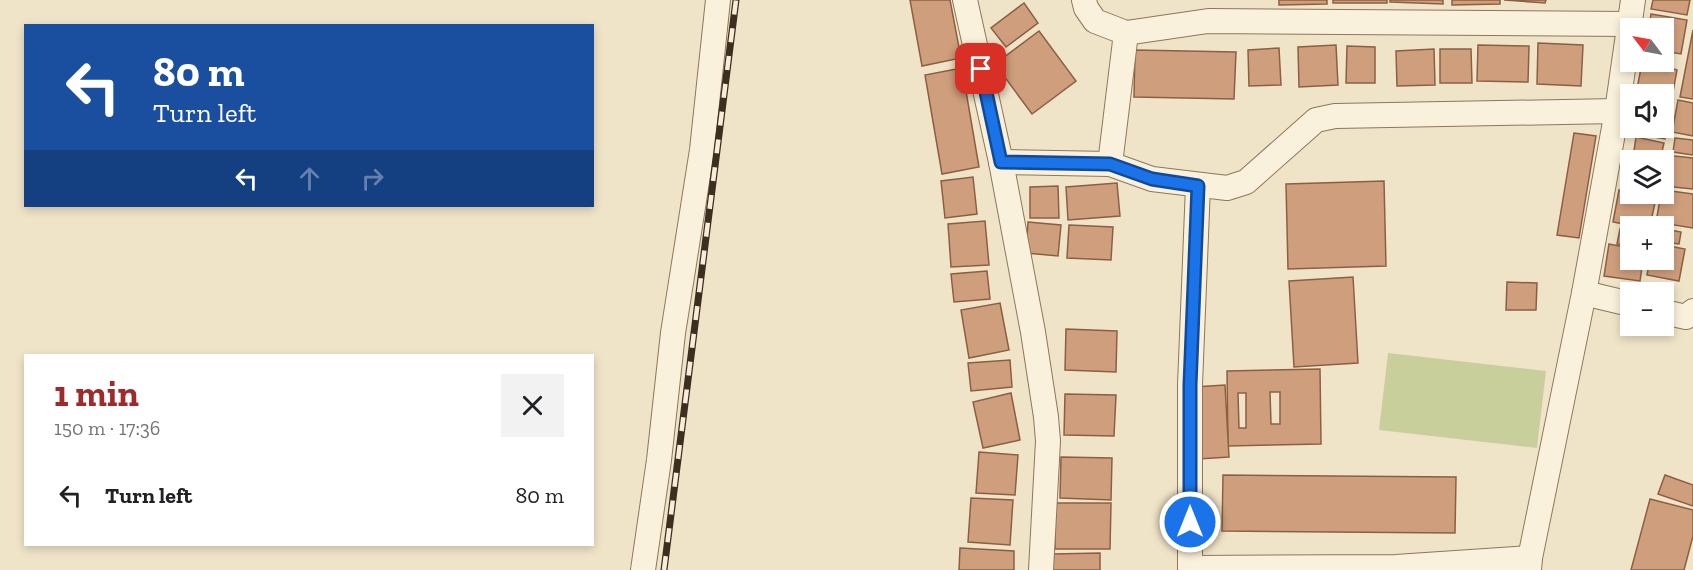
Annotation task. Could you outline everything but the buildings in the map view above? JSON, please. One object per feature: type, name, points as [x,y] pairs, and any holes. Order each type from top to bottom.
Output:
[{"type":"street","points":[[643,570],[659,460],[673,333],[702,150],[718,0]]},
{"type":"street","points":[[965,0],[1001,162],[1033,332],[1047,433],[1041,570]]},
{"type":"street","points":[[1084,0],[1086,8],[1095,21],[1126,33],[1209,11],[1631,12],[1617,111],[1584,293],[1530,564],[1190,569],[1190,385],[1198,186]]},
{"type":"street","points":[[1110,164],[1126,33]]},
{"type":"street","points":[[1001,162],[1110,164],[1152,179],[1227,188],[1246,182],[1316,120],[1335,116],[1617,111]]},
{"type":"street","points":[[1584,293],[1620,302]]},
{"type":"street","points":[[1674,314],[1686,317],[1693,311]]},
{"type":"green space","points":[[1388,353],[1546,371],[1537,448],[1379,430]]},
{"type":"railway","points":[[664,570],[736,0]]},
{"type":"route","points":[[981,69],[1001,162],[1110,164],[1152,179],[1198,186],[1190,385],[1190,522]]}]
